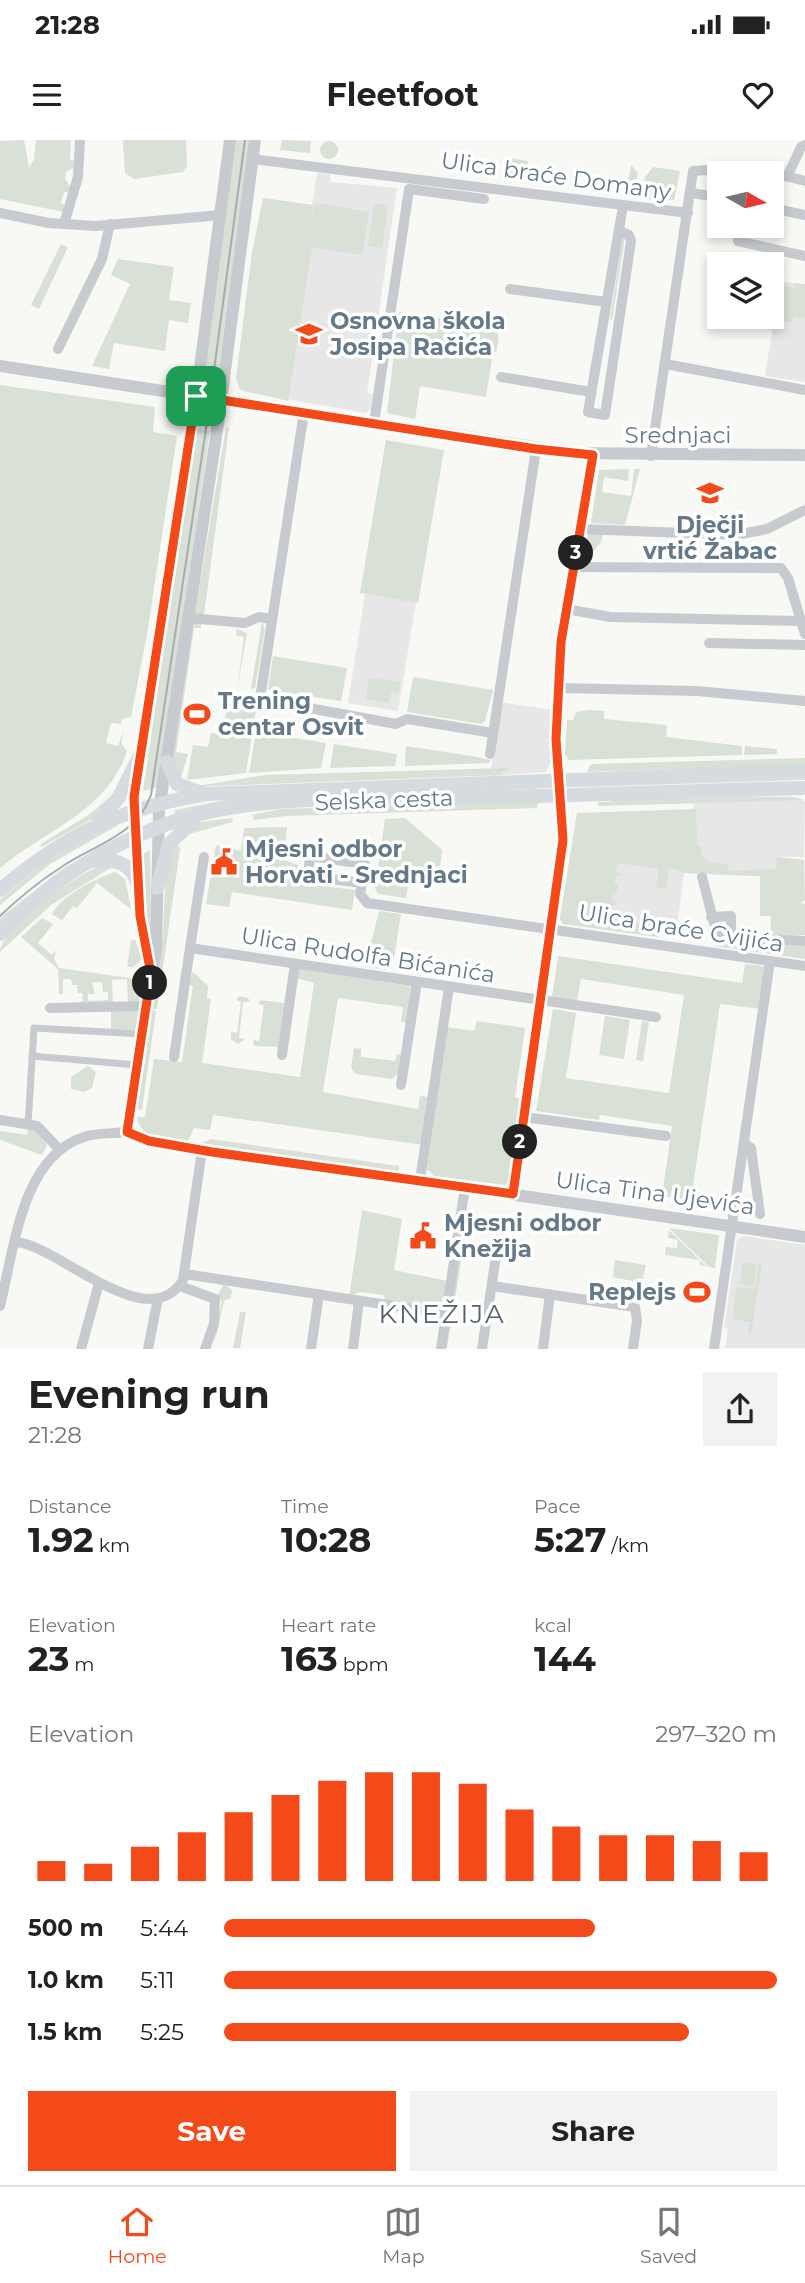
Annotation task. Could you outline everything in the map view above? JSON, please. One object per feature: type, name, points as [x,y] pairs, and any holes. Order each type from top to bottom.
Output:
[{"type":"main road","points":[[89,830],[119,797],[140,755]]},
{"type":"main road","points":[[167,762],[177,783],[207,794]]},
{"type":"main road","name":"Selska cesta","points":[[0,890],[34,862],[89,830],[134,809],[207,794],[805,771]]},
{"type":"main road","name":"Selska cesta","points":[[0,934],[61,880],[90,862],[157,829],[203,814],[236,807],[805,788]]},
{"type":"main road","points":[[157,888],[162,862],[173,838],[203,814]]},
{"type":"main road","points":[[90,862],[111,861],[125,864],[135,875],[138,885]]},
{"type":"street","points":[[64,225],[78,177],[80,140]]},
{"type":"street","points":[[151,974],[143,938],[134,809],[196,396],[230,140]]},
{"type":"street","points":[[0,1306],[33,1183],[47,1162],[60,1150],[84,1137],[127,1132],[156,948],[157,829],[160,802],[189,618],[255,140]]},
{"type":"street","points":[[788,175],[801,147],[805,145]]},
{"type":"street","name":"Ulica braće Domany","points":[[252,159],[386,173],[688,213]]},
{"type":"street","points":[[651,456],[693,171],[750,167],[805,181]]},
{"type":"street","points":[[374,423],[409,189],[484,199]]},
{"type":"street","points":[[690,193],[707,195]]},
{"type":"street","points":[[620,231],[629,235],[631,241],[605,415],[588,412],[623,206]]},
{"type":"street","points":[[784,211],[805,215]]},
{"type":"street","points":[[0,213],[64,225],[221,215]]},
{"type":"street","points":[[58,349],[104,252],[110,224]]},
{"type":"street","points":[[738,238],[738,241],[805,256]]},
{"type":"street","points":[[510,289],[606,302]]},
{"type":"street","points":[[665,364],[805,390]]},
{"type":"street","name":"Srednjaci","points":[[0,366],[536,449],[593,455],[805,454]]},
{"type":"street","points":[[501,377],[591,392]]},
{"type":"street","points":[[304,412],[260,696],[264,702],[320,712],[397,724],[407,719],[493,733]]},
{"type":"street","points":[[490,754],[536,449]]},
{"type":"street","points":[[513,1194],[563,840],[562,795],[556,739],[559,688],[572,567],[593,455]]},
{"type":"street","points":[[581,529],[736,535],[767,529],[805,510]]},
{"type":"street","points":[[572,567],[781,568],[788,578],[805,634]]},
{"type":"street","points":[[566,609],[610,617],[801,621]]},
{"type":"street","points":[[189,618],[245,623],[259,617],[271,619]]},
{"type":"street","points":[[709,643],[805,645]]},
{"type":"street","points":[[559,688],[697,691],[805,701]]},
{"type":"street","name":"Ulica braće Cvijića","points":[[362,883],[308,876],[310,856],[365,864],[361,898],[367,903],[805,966]]},
{"type":"street","points":[[174,1057],[204,858]]},
{"type":"street","points":[[702,877],[718,938],[805,940]]},
{"type":"street","points":[[712,917],[731,916],[731,938]]},
{"type":"street","name":"Ulica Rudolfa Bićanića","points":[[190,948],[656,1017]]},
{"type":"street","points":[[714,1349],[770,961]]},
{"type":"street","points":[[282,1055],[295,964]]},
{"type":"street","points":[[401,1085],[416,982]]},
{"type":"street","points":[[420,1180],[449,987]]},
{"type":"street","points":[[50,1008],[146,1006]]},
{"type":"street","points":[[28,1124],[34,1028],[142,1034]]},
{"type":"street","points":[[32,1056],[137,1065]]},
{"type":"street","points":[[524,1117],[666,1136]]},
{"type":"street","points":[[0,1120],[42,1129],[60,1150]]},
{"type":"street","name":"Ulica Tina Ujevića","points":[[127,1132],[149,1141],[202,1150],[805,1237]]},
{"type":"street","points":[[745,1144],[751,1149],[760,1214]]},
{"type":"street","points":[[16,1242],[33,1245],[99,1283],[131,1296],[158,1298],[180,1286],[185,1274],[202,1150]]},
{"type":"street","points":[[441,1349],[465,1187]]},
{"type":"street","points":[[482,1349],[498,1243]]},
{"type":"street","points":[[185,1274],[447,1314]]},
{"type":"street","points":[[81,1349],[99,1283]]},
{"type":"street","points":[[180,1286],[215,1299],[214,1324],[205,1349]]},
{"type":"street","points":[[492,1286],[635,1307],[637,1320],[633,1349]]},
{"type":"street","points":[[312,1349],[319,1294]]},
{"type":"street","points":[[543,1349],[550,1294]]},
{"type":"street","points":[[148,1349],[158,1298]]},
{"type":"street","points":[[353,1349],[359,1301]]},
{"type":"shaded area","points":[[24,140],[29,167],[34,160],[36,140],[71,140],[70,160],[77,161],[75,167],[66,172],[65,179],[72,189],[71,193],[64,192],[61,203],[67,205],[64,212],[0,199],[0,141]]},
{"type":"shaded area","points":[[123,140],[186,140],[187,166],[183,172],[134,179],[125,173]]},
{"type":"shaded area","points":[[235,140],[250,140],[219,367],[206,365]]},
{"type":"shaded area","points":[[282,140],[311,141],[310,153],[280,150]]},
{"type":"shaded area","points":[[325,141],[333,141],[338,150],[336,157],[325,159],[320,154],[320,146]]},
{"type":"shaded area","points":[[508,158],[528,161],[527,174],[507,172]]},
{"type":"shaded area","points":[[631,165],[638,173],[634,193],[626,192]]},
{"type":"shaded area","points":[[653,167],[680,171],[674,200],[642,199],[645,177]]},
{"type":"shaded area","name":"Osnovna škola Josipa Račića","points":[[317,173],[330,174],[331,182],[397,188],[367,393],[373,394],[371,408],[366,413],[247,392],[239,388],[236,379],[252,253],[263,198],[312,205]]},
{"type":"shaded area","points":[[263,198],[313,205],[311,226],[315,203],[369,212],[362,255],[312,247],[288,401],[241,390],[236,379],[252,253]]},
{"type":"shaded area","points":[[374,203],[388,205],[382,248],[368,246]]},
{"type":"shaded area","points":[[623,236],[625,237],[612,320],[610,319]]},
{"type":"shaded area","points":[[61,244],[68,247],[39,309],[31,305]]},
{"type":"shaded area","points":[[118,259],[174,267],[169,300],[191,303],[188,323],[169,320],[165,351],[114,343],[109,369],[92,366],[130,284],[111,275]]},
{"type":"shaded area","points":[[784,282],[805,285],[805,382],[765,376],[772,329],[784,329]]},
{"type":"shaded area","points":[[795,283],[805,284],[805,318],[793,316],[792,322],[784,320],[784,286],[794,288]]},
{"type":"shaded area","points":[[399,312],[484,325],[490,322],[498,339],[496,352],[493,352],[486,397],[420,386],[415,419],[387,413]]},
{"type":"shaded area","points":[[0,385],[155,407],[153,432],[177,436],[147,634],[131,717],[122,719],[121,724],[111,723],[106,743],[118,746],[124,730],[121,743],[127,751],[118,772],[90,804],[0,868]]},
{"type":"shaded area","points":[[425,424],[567,446],[567,448],[424,426]]},
{"type":"shaded area","points":[[226,427],[229,428],[204,615],[195,614]]},
{"type":"shaded area","points":[[196,429],[210,431],[158,787],[143,791]]},
{"type":"shaded area","points":[[386,440],[444,450],[418,603],[360,593]]},
{"type":"shaded area","points":[[629,469],[628,481],[604,477],[602,492],[631,496],[634,469],[640,469],[625,525],[591,523],[599,470]]},
{"type":"shaded area","points":[[588,533],[603,533],[601,542],[582,565]]},
{"type":"shaded area","points":[[365,594],[416,602],[398,711],[348,703]]},
{"type":"shaded area","points":[[195,622],[201,624],[201,628],[194,628],[176,752],[188,754],[181,777],[171,766],[192,625]]},
{"type":"shaded area","points":[[262,622],[265,629],[255,688],[251,689]]},
{"type":"shaded area","points":[[237,629],[247,633],[237,690],[244,637],[236,635]]},
{"type":"shaded area","points":[[273,656],[347,668],[341,701],[268,690]]},
{"type":"shaded area","points":[[413,677],[493,690],[485,721],[481,724],[407,712]]},
{"type":"shaded area","points":[[369,678],[400,682],[399,693],[391,692],[389,703],[366,699]]},
{"type":"shaded area","points":[[234,697],[257,703],[246,773],[187,780],[193,745],[208,747],[211,733],[223,734],[227,703]]},
{"type":"shaded area","points":[[500,702],[553,710],[552,759],[546,772],[490,776]]},
{"type":"shaded area","points":[[604,711],[604,719],[667,725],[666,737],[742,746],[742,755],[569,760],[565,754],[567,720],[573,720],[576,712]]},
{"type":"shaded area","points":[[256,732],[326,743],[321,768],[249,773]]},
{"type":"shaded area","points":[[334,744],[397,754],[395,766],[330,768]]},
{"type":"shaded area","points":[[406,746],[490,760],[489,763],[405,766]]},
{"type":"shaded area","points":[[745,746],[777,749],[777,754],[744,755]]},
{"type":"shaded area","points":[[805,758],[805,765],[587,772],[591,764]]},
{"type":"shaded area","points":[[508,768],[509,771],[501,771],[501,775],[191,787],[266,775]]},
{"type":"shaded area","points":[[805,780],[586,787],[586,785]]},
{"type":"shaded area","points":[[537,786],[537,789],[327,795],[174,818],[175,810],[230,799]]},
{"type":"shaded area","points":[[111,796],[92,819],[41,847],[41,844],[90,814]]},
{"type":"shaded area","points":[[695,796],[801,799],[805,802],[804,857],[777,857],[776,877],[684,873],[676,933],[563,924],[560,919],[576,819],[692,815]]},
{"type":"shaded area","points":[[795,797],[803,800],[598,806],[598,802],[611,802],[612,799]]},
{"type":"shaded area","points":[[538,801],[537,808],[286,816],[254,820],[252,815],[281,809]]},
{"type":"shaded area","points":[[696,809],[697,846],[700,846],[702,856],[710,863],[728,864],[728,871],[776,869],[777,857],[804,860],[805,900],[800,903],[805,904],[805,935],[770,937],[771,916],[760,916],[760,876],[684,873],[669,868],[666,888],[656,887],[659,869],[618,863],[616,872],[620,873],[620,876],[616,876],[614,884],[618,885],[617,893],[613,893],[612,900],[616,905],[612,905],[607,916],[659,926],[658,937],[563,924],[560,919],[577,813]]},
{"type":"shaded area","points":[[232,818],[233,822],[178,837],[201,822]]},
{"type":"shaded area","points":[[405,818],[442,850],[438,884],[409,880],[406,898],[378,894],[375,888],[385,819]]},
{"type":"shaded area","points":[[120,824],[50,864],[0,905],[0,900],[56,856],[103,830]]},
{"type":"shaded area","points":[[287,827],[284,860],[298,865],[298,883],[355,890],[352,910],[232,892],[229,907],[206,904],[216,845],[241,851],[244,828]]},
{"type":"shaded area","points":[[119,837],[58,873],[0,925],[0,918],[62,869]]},
{"type":"shaded area","points":[[178,845],[180,849],[157,1009],[152,1009],[163,933],[166,864],[169,851]]},
{"type":"shaded area","points":[[150,850],[151,932],[149,936],[141,855]]},
{"type":"shaded area","points":[[117,864],[51,905],[0,952],[3,942],[13,930],[59,890],[101,866]]},
{"type":"shaded area","points":[[115,872],[125,879],[131,909],[97,883],[77,908],[73,906],[62,920],[52,914],[80,888]]},
{"type":"shaded area","points":[[379,911],[401,914],[394,958],[388,957],[387,970],[369,967],[366,963]]},
{"type":"shaded area","points":[[42,918],[53,924],[38,943],[52,955],[56,950],[54,959],[59,968],[137,979],[141,987],[139,1002],[128,1003],[127,979],[112,980],[113,1003],[73,1004],[83,1001],[77,985],[72,985],[71,979],[63,979],[63,994],[59,994],[58,969],[21,937]],"holes":[[[92,982],[102,982],[103,992],[108,992],[108,1000],[88,1001],[88,994],[95,994]]]},
{"type":"shaded area","points":[[131,940],[135,940],[142,959],[133,967],[127,967]]},
{"type":"shaded area","points":[[716,943],[805,946],[805,959],[715,946]]},
{"type":"shaded area","points":[[558,956],[742,983],[745,964],[767,967],[761,1009],[720,1004],[691,1200],[662,1196],[672,1126],[600,1115],[599,1120],[536,1111],[553,1009],[576,1013],[566,1078],[669,1093],[684,995],[581,979],[577,1001],[552,997]]},
{"type":"shaded area","points":[[299,969],[411,986],[407,1023],[401,1022],[403,1007],[338,998],[323,1092],[418,1109],[420,1096],[429,1097],[423,1145],[213,1115],[210,1130],[194,1128],[188,1141],[157,1137],[144,1130],[137,1117],[145,1117],[154,1059],[182,1062],[193,986],[187,984],[193,972],[208,986],[207,998],[211,999],[202,1063],[300,1077],[314,983],[296,978]]},
{"type":"shaded area","points":[[239,996],[248,998],[250,1002],[243,1002],[239,1038],[245,1039],[238,1044],[231,1039],[231,1032],[237,1033],[241,1002],[236,1000]]},
{"type":"shaded area","points":[[261,1000],[284,1003],[279,1047],[254,1046],[253,1040],[259,1041],[264,1005],[258,1004]]},
{"type":"shaded area","points":[[111,1008],[139,1008],[136,1030],[111,1029]]},
{"type":"shaded area","points":[[152,1010],[156,1011],[142,1109],[137,1110]]},
{"type":"shaded area","points":[[605,1016],[630,1020],[624,1059],[599,1055]]},
{"type":"shaded area","points":[[477,1021],[525,1028],[515,1097],[521,1099],[510,1181],[505,1185],[434,1176],[427,1169],[447,1027],[474,1031]]},
{"type":"shaded area","points":[[642,1021],[649,1022],[643,1061],[636,1060]]},
{"type":"shaded area","points":[[354,1048],[361,1049],[361,1057],[395,1061],[397,1054],[402,1055],[399,1073],[392,1079],[356,1074],[351,1068]]},
{"type":"shaded area","points":[[88,1066],[96,1072],[92,1088],[84,1092],[71,1089],[71,1077]]},
{"type":"shaded area","points":[[28,1129],[37,1132],[47,1145],[42,1155],[0,1140],[0,1131],[27,1135]]},
{"type":"shaded area","points":[[211,1139],[399,1166],[399,1172],[202,1143]]},
{"type":"shaded area","points":[[362,1210],[402,1219],[394,1270],[447,1281],[442,1310],[386,1301],[383,1295],[360,1292],[349,1297]]},
{"type":"shaded area","points":[[669,1228],[719,1235],[715,1268],[709,1267]]},
{"type":"shaded area","points":[[464,1230],[466,1231],[445,1348]]},
{"type":"shaded area","points":[[669,1230],[700,1260],[665,1255],[666,1247],[677,1248],[678,1240],[668,1238]]},
{"type":"shaded area","points":[[743,1236],[805,1245],[805,1348],[725,1348],[728,1329],[724,1328],[737,1240]]},
{"type":"shaded area","points":[[615,1260],[646,1265],[642,1283],[613,1277]]},
{"type":"shaded area","points":[[743,1262],[756,1264],[754,1286],[740,1284]]},
{"type":"shaded area","points":[[759,1264],[762,1264],[751,1334],[748,1334],[750,1322],[733,1319],[736,1287],[755,1289]]},
{"type":"shaded area","points":[[224,1284],[232,1290],[231,1298],[224,1301],[214,1345],[222,1301],[217,1296]]},
{"type":"shaded area","points":[[240,1312],[246,1312],[240,1348],[233,1348]]},
{"type":"tram line","points":[[0,916],[52,873],[125,830],[136,820],[151,795],[207,422],[245,140]]},
{"type":"place","name":"Osnovna škola Josipa Račića","points":[[309,334]]},
{"type":"place","name":"Dječji vrtić Žabac","points":[[710,493]]},
{"type":"place","name":"Trening centar Osvit","points":[[197,714]]},
{"type":"place","name":"Mjesni odbor Horvati - Srednjaci","points":[[224,862]]},
{"type":"place","name":"Mjesni odbor Knežija","points":[[423,1236]]},
{"type":"place","name":"Replejs","points":[[697,1292]]},
{"type":"district","name":"KNEŽIJA","points":[[442,1314]]},
{"type":"route","points":[[196,396],[568,454],[593,455],[561,642],[560,706],[556,739],[562,795],[563,840],[513,1194],[212,1152],[149,1141],[127,1132],[151,974],[140,916],[134,797],[196,396]]}]
